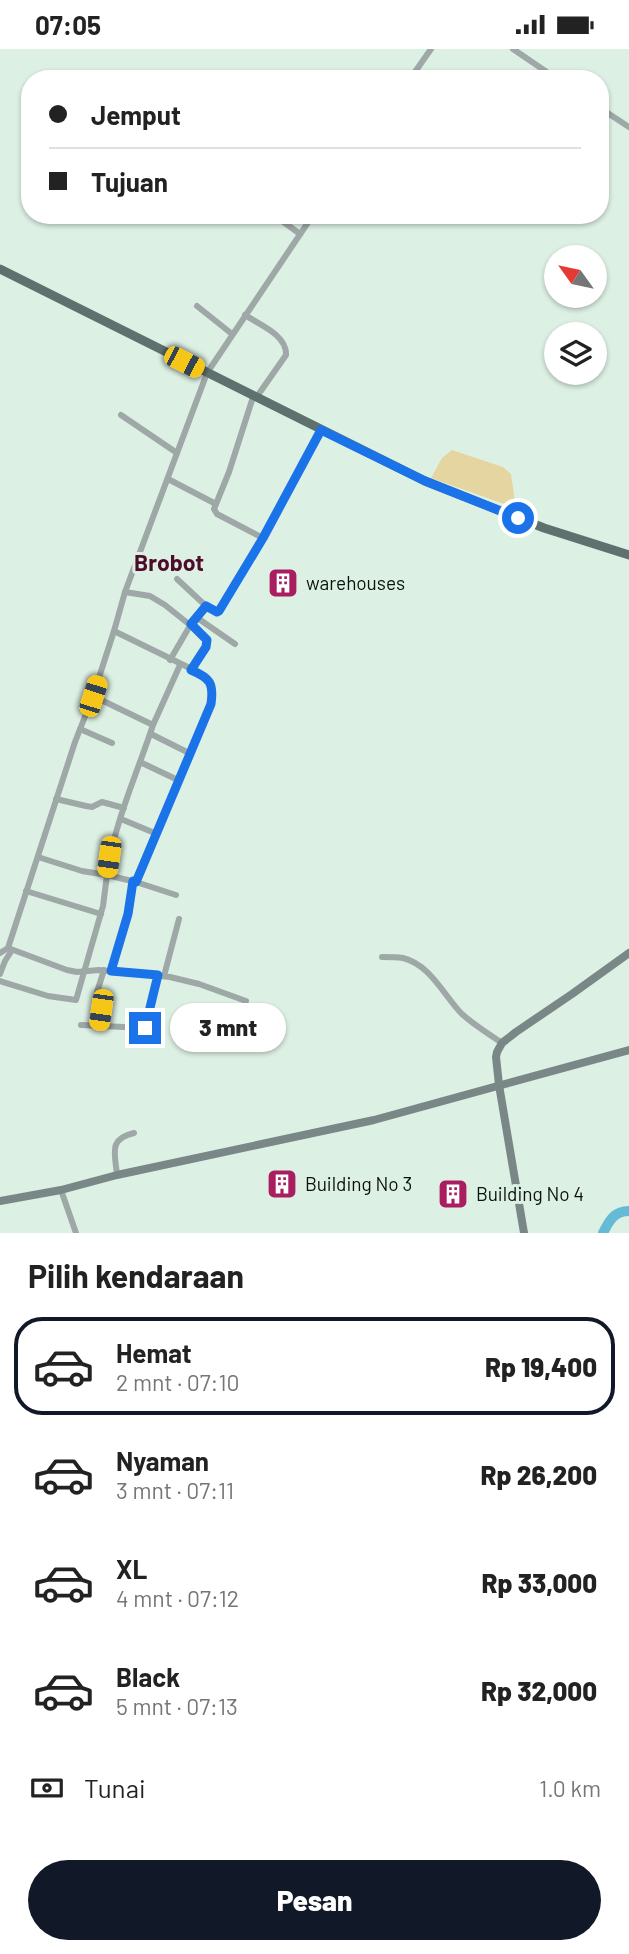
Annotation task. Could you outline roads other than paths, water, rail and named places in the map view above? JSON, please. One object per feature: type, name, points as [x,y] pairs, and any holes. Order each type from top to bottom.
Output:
[{"type":"main road","points":[[0,269],[397,468],[468,499],[629,555]]},
{"type":"street","points":[[416,70],[431,49]]},
{"type":"street","points":[[513,49],[544,70]]},
{"type":"street","points":[[609,114],[629,127]]},
{"type":"street","points":[[286,224],[300,234]]},
{"type":"street","points":[[0,974],[125,592],[207,373],[307,224]]},
{"type":"street","points":[[197,306],[232,334]]},
{"type":"street","points":[[245,315],[281,339],[286,355],[255,397],[214,509],[217,514],[263,538]]},
{"type":"street","points":[[121,415],[177,453]]},
{"type":"street","points":[[177,579],[206,606],[219,611],[263,538],[321,430]]},
{"type":"street","points":[[168,479],[216,504]]},
{"type":"street","points":[[125,592],[149,596],[191,624],[205,637],[207,643],[191,670]]},
{"type":"street","points":[[170,660],[191,624],[206,606]]},
{"type":"street","points":[[196,617],[234,644]]},
{"type":"street","points":[[99,1025],[103,995],[97,992],[128,914],[134,881],[180,781],[211,704],[213,692],[208,679],[114,631]]},
{"type":"street","points":[[0,981],[48,996],[73,1000],[77,997],[101,913],[109,857],[124,808],[153,725],[180,665]]},
{"type":"street","points":[[93,696],[153,725]]},
{"type":"street","points":[[80,729],[113,743]]},
{"type":"street","points":[[151,734],[191,754]]},
{"type":"street","points":[[140,762],[180,781]]},
{"type":"street","points":[[56,799],[92,807],[102,802],[124,808]]},
{"type":"street","points":[[121,819],[157,834]]},
{"type":"street","points":[[38,857],[82,871],[134,881],[176,895]]},
{"type":"street","points":[[26,891],[101,913]]},
{"type":"street","points":[[145,1028],[179,919]]},
{"type":"street","points":[[0,953],[10,949],[83,972],[108,970],[161,976],[199,984],[246,1001]]},
{"type":"street","points":[[524,1233],[495,1057],[502,1043],[516,1032],[629,953]]},
{"type":"street","points":[[382,957],[401,957],[418,965],[432,976],[466,1017],[502,1043]]},
{"type":"street","points":[[81,1025],[161,1028],[162,1036]]},
{"type":"street","points":[[0,1202],[374,1120],[629,1050]]},
{"type":"street","points":[[117,1175],[117,1141],[123,1135],[134,1133]]},
{"type":"street","points":[[61,1190],[76,1233]]},
{"type":"waterway","points":[[603,1233],[616,1215],[629,1211]]},
{"type":"place","name":"warehouses","points":[[283,583]]},
{"type":"place","name":"Building No 3","points":[[282,1184]]},
{"type":"place","name":"Building No 4","points":[[453,1194]]},
{"type":"district","name":"Brobot","points":[[169,563]]}]
